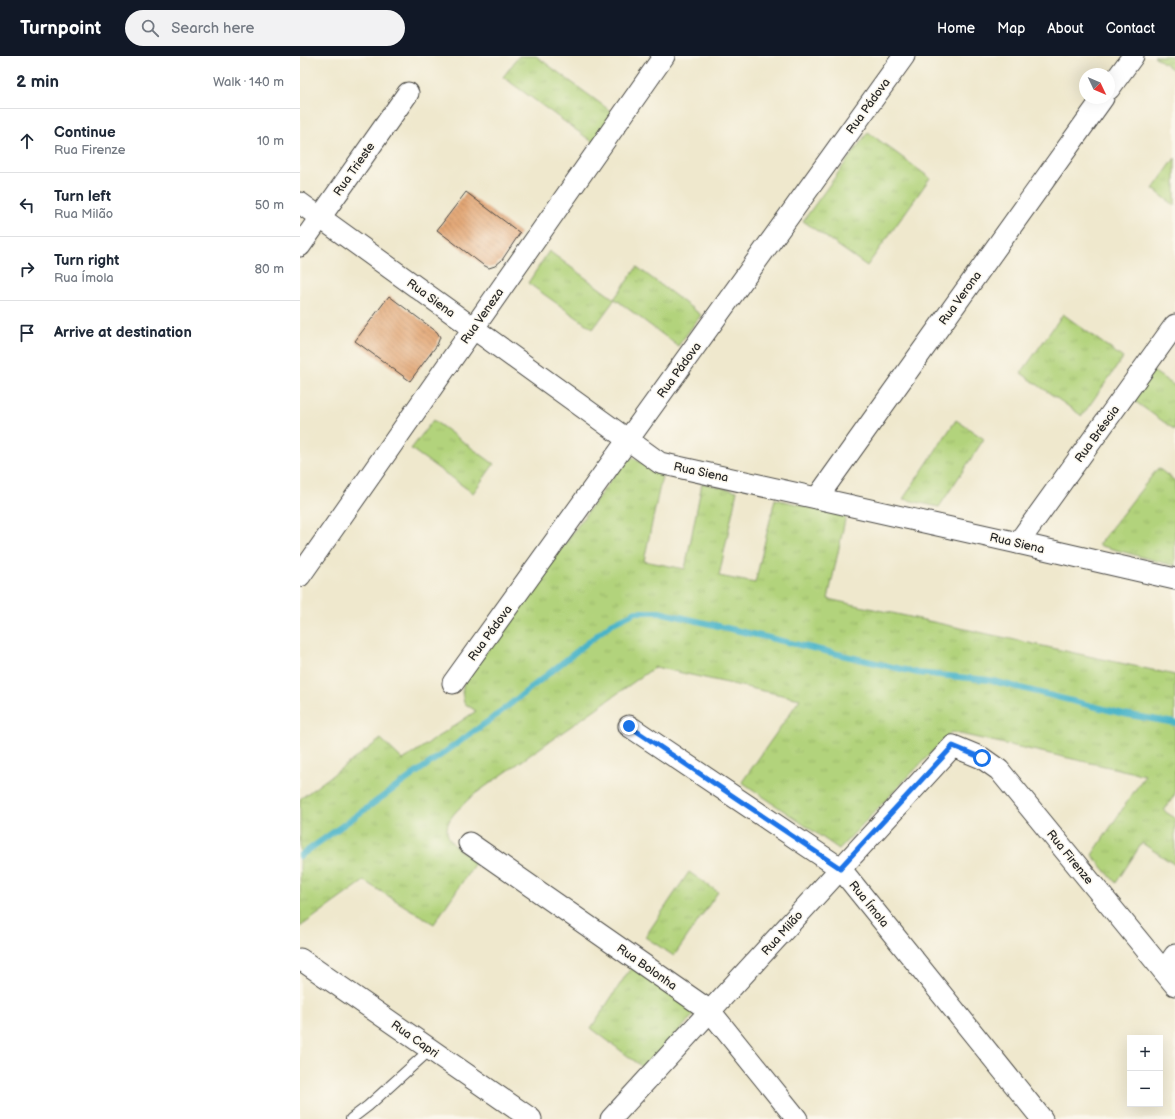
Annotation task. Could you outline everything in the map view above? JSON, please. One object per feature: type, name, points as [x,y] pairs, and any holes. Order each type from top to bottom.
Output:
[{"type":"street","name":"Rua Veneza","points":[[300,576],[664,56]]},
{"type":"street","name":"Rua Pádova","points":[[454,683],[904,56]]},
{"type":"street","points":[[1115,81],[1133,56]]},
{"type":"street","name":"Rua Trieste","points":[[300,246],[408,92]]},
{"type":"street","name":"Rua Verona","points":[[817,498],[1099,104]]},
{"type":"street","name":"Rua Siena","points":[[300,203],[660,463],[1175,579]]},
{"type":"street","name":"Rua Bréscia","points":[[1018,543],[1175,325]]},
{"type":"street","name":"Rua Ímola","points":[[629,726],[840,868],[1042,1119]]},
{"type":"street","name":"Rua Milão","points":[[610,1119],[953,746]]},
{"type":"street","name":"Rua Firenze","points":[[953,746],[982,758],[999,770],[1171,970]]},
{"type":"street","name":"Rua Bolonha","points":[[469,843],[710,1011],[797,1119]]},
{"type":"street","name":"Rua Capri","points":[[300,959],[530,1119]]},
{"type":"lane","points":[[351,1119],[368,1106],[431,1049]]},
{"type":"green space","points":[[519,56],[536,56],[616,115],[594,143],[503,77]]},
{"type":"green space","points":[[1154,56],[1175,56],[1175,71]]},
{"type":"green space","points":[[868,132],[930,178],[867,266],[803,221]]},
{"type":"green space","points":[[1175,158],[1175,206],[1153,189]]},
{"type":"green space","points":[[549,251],[614,299],[637,267],[701,315],[678,346],[615,299],[593,329],[528,283]]},
{"type":"green space","points":[[1063,314],[1123,358],[1082,416],[1021,373]]},
{"type":"green space","points":[[1153,371],[1175,386],[1175,430],[1133,400]]},
{"type":"green space","points":[[433,420],[494,464],[473,493],[411,449]]},
{"type":"green space","points":[[956,420],[984,439],[939,507],[903,499]]},
{"type":"green space","points":[[632,457],[662,476],[644,561],[685,569],[702,483],[737,491],[719,576],[755,583],[775,499],[846,515],[828,599],[1175,675],[1175,794],[1164,811],[1175,818],[1175,865],[1142,843],[1116,883],[1092,855],[1145,775],[951,732],[839,849],[742,782],[800,699],[655,667],[472,796],[455,813],[447,826],[447,832],[450,839],[458,849],[477,860],[434,924],[364,881],[300,927],[300,799],[381,739],[403,760],[476,711],[464,703],[462,692],[464,682],[616,473],[627,459]]},
{"type":"green space","points":[[1158,468],[1175,481],[1175,566],[1098,545]]},
{"type":"green space","points":[[689,872],[718,892],[674,956],[645,937]]},
{"type":"green space","points":[[634,963],[698,1010],[645,1069],[591,1028]]},
{"type":"building","points":[[466,192],[520,233],[502,260],[495,266],[489,268],[483,265],[437,230]]},
{"type":"building","points":[[389,296],[437,332],[440,337],[437,345],[410,381],[355,341]]},
{"type":"waterway","points":[[300,856],[494,717],[611,624],[636,612],[659,612],[918,673],[989,680],[1124,714],[1175,723]]},
{"type":"route","points":[[629,726],[840,868],[953,746],[982,758]]}]
